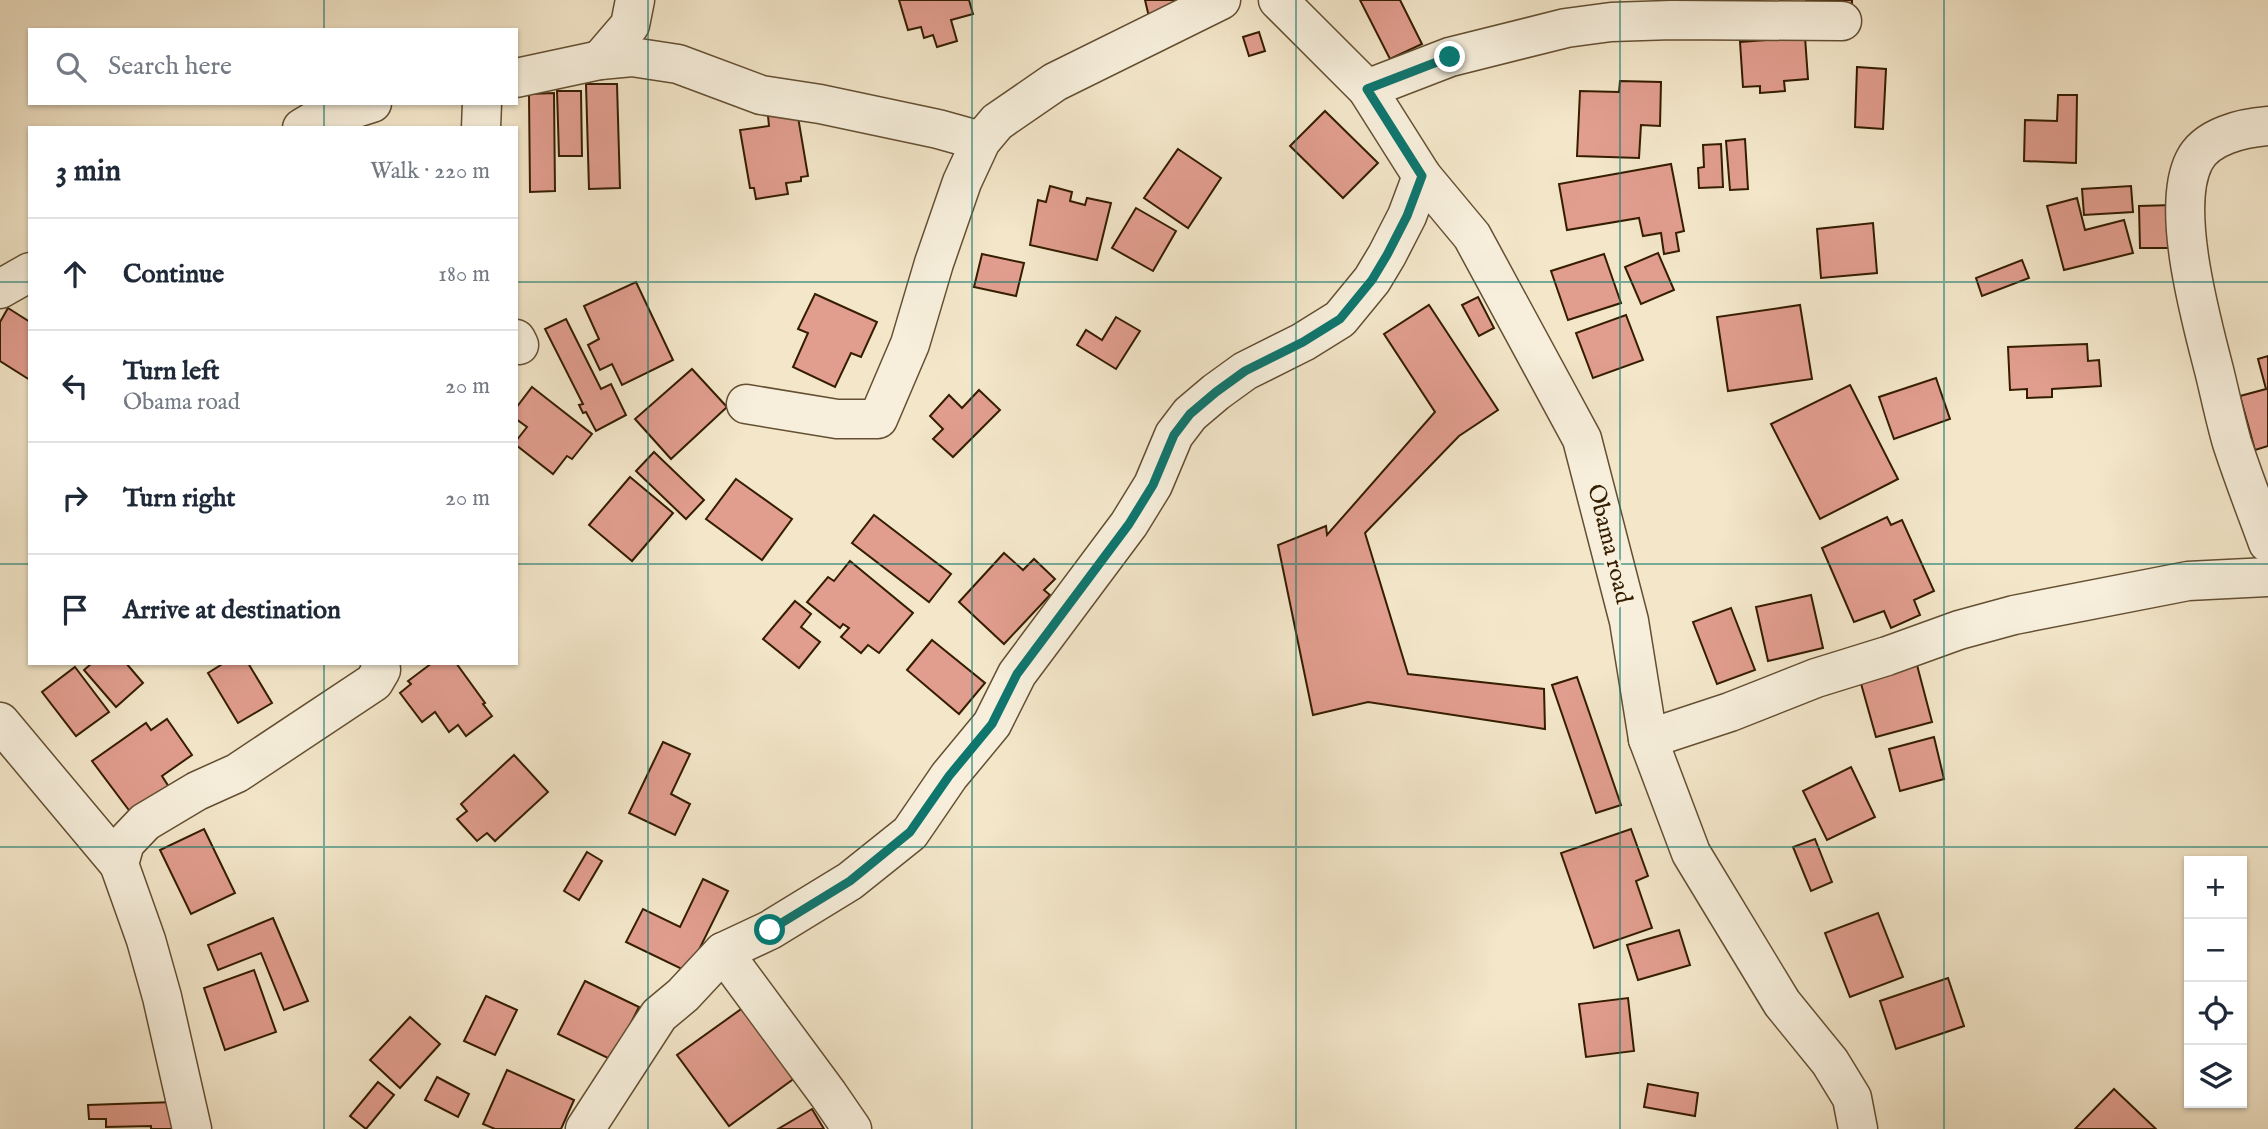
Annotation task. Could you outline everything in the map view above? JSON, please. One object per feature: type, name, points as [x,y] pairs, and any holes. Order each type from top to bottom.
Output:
[{"type":"street","points":[[600,61],[630,25],[635,0]]},
{"type":"street","points":[[746,404],[837,419],[878,419],[910,344],[958,194],[981,141],[997,122],[1055,82],[1222,0]]},
{"type":"street","name":"Obama road","points":[[1278,0],[1367,89],[1422,176],[1472,236],[1582,439],[1629,621],[1648,738],[1691,853],[1782,1003],[1830,1062],[1852,1098],[1858,1129]]},
{"type":"street","points":[[1367,89],[1450,57],[1566,28],[1611,22],[1672,20],[1842,21]]},
{"type":"street","points":[[518,78],[632,57],[678,64],[761,95],[820,104],[939,129],[981,141]]},
{"type":"street","points":[[305,126],[366,105]]},
{"type":"street","points":[[481,126],[482,105]]},
{"type":"street","points":[[2268,126],[2246,128],[2207,145],[2194,160],[2185,199],[2185,226],[2191,269],[2207,342],[2231,440],[2268,543]]},
{"type":"street","points":[[585,1129],[659,1015],[683,995],[723,952],[770,930],[850,881],[910,832],[949,776],[992,724],[1017,674],[1129,524],[1153,485],[1174,435],[1190,414],[1245,371],[1303,342],[1340,319],[1372,280],[1387,255],[1407,216],[1422,176]]},
{"type":"street","points":[[0,289],[28,273]]},
{"type":"street","points":[[1648,738],[1730,712],[1816,678],[1959,630],[2014,615],[2188,581],[2268,577]]},
{"type":"street","points":[[119,864],[125,842],[145,822],[198,791],[237,773],[368,687],[378,677],[380,665]]},
{"type":"street","points":[[0,722],[119,864],[159,985],[192,1129]]},
{"type":"street","points":[[723,952],[852,1129]]},
{"type":"building","points":[[899,0],[969,0],[973,14],[951,20],[957,41],[937,47],[933,35],[924,38],[921,27],[908,30]]},
{"type":"building","points":[[1145,0],[1188,0],[1149,17]]},
{"type":"building","points":[[1360,0],[1400,0],[1422,44],[1390,59]]},
{"type":"building","points":[[1806,0],[1852,0],[1852,5],[1806,4]]},
{"type":"building","points":[[1259,32],[1265,51],[1249,56],[1243,37]]},
{"type":"building","points":[[1805,37],[1808,79],[1784,81],[1785,91],[1760,93],[1760,86],[1743,87],[1740,42]]},
{"type":"building","points":[[1857,67],[1886,69],[1883,129],[1855,127]]},
{"type":"building","points":[[1620,81],[1661,82],[1660,126],[1641,125],[1639,158],[1577,156],[1580,91],[1619,92]]},
{"type":"building","points":[[586,84],[617,84],[620,188],[589,189]]},
{"type":"building","points":[[557,91],[581,91],[582,156],[559,156]]},
{"type":"building","points":[[554,93],[555,191],[530,192],[529,94]]},
{"type":"building","points":[[2058,95],[2077,95],[2076,163],[2024,161],[2025,120],[2057,121]]},
{"type":"building","points":[[797,111],[808,176],[801,177],[801,181],[786,183],[788,194],[756,199],[754,188],[750,188],[740,130],[769,126],[768,116]]},
{"type":"building","points":[[1325,111],[1378,163],[1343,198],[1290,146]]},
{"type":"building","points":[[1745,139],[1748,189],[1730,190],[1726,141]]},
{"type":"building","points":[[1721,144],[1723,187],[1699,188],[1698,168],[1704,167],[1703,145]]},
{"type":"building","points":[[1178,149],[1221,178],[1188,228],[1144,198]]},
{"type":"building","points":[[1671,164],[1684,231],[1676,233],[1679,251],[1664,254],[1661,233],[1643,236],[1639,218],[1567,230],[1559,184]]},
{"type":"building","points":[[1050,186],[1072,192],[1070,201],[1085,205],[1087,198],[1111,203],[1097,260],[1030,245],[1038,200],[1046,202]]},
{"type":"building","points":[[2131,186],[2133,212],[2084,215],[2082,189]]},
{"type":"building","points":[[2077,198],[2085,230],[2124,220],[2133,253],[2064,270],[2047,206]]},
{"type":"building","points":[[2173,205],[2175,248],[2140,248],[2139,206]]},
{"type":"building","points":[[1136,208],[1176,231],[1153,271],[1112,248]]},
{"type":"building","points":[[1873,223],[1877,273],[1821,278],[1817,229]]},
{"type":"building","points":[[1658,253],[1674,290],[1641,304],[1625,267]]},
{"type":"building","points":[[982,254],[1024,263],[1016,296],[974,287]]},
{"type":"building","points":[[1604,254],[1621,303],[1568,320],[1551,271]]},
{"type":"building","points":[[2022,260],[2029,278],[1982,296],[1976,278]]},
{"type":"building","points":[[636,282],[673,360],[622,385],[612,364],[600,370],[588,345],[599,339],[584,306]]},
{"type":"building","points":[[815,294],[877,322],[861,357],[851,353],[835,387],[793,367],[808,333],[798,329]]},
{"type":"building","points":[[1478,297],[1494,328],[1479,336],[1462,305]]},
{"type":"building","points":[[1429,305],[1498,410],[1459,436],[1365,533],[1408,674],[1544,689],[1545,729],[1368,702],[1313,715],[1278,545],[1326,526],[1327,535],[1435,412],[1384,334]]},
{"type":"building","points":[[1800,305],[1812,379],[1728,391],[1717,317]]},
{"type":"building","points":[[8,308],[28,321],[28,379],[0,361],[0,322]]},
{"type":"building","points":[[1626,315],[1643,360],[1593,378],[1576,333]]},
{"type":"building","points":[[1116,317],[1140,331],[1116,369],[1077,345],[1086,330],[1102,340]]},
{"type":"building","points":[[566,319],[601,389],[611,384],[626,415],[596,431],[579,405],[583,404],[545,329]]},
{"type":"building","points":[[2087,344],[2088,361],[2099,360],[2101,386],[2052,389],[2052,397],[2027,398],[2027,389],[2010,390],[2008,347]]},
{"type":"building","points":[[2268,356],[2268,446],[2255,450],[2240,396],[2266,389],[2258,359]]},
{"type":"building","points":[[692,369],[727,407],[671,459],[635,419]]},
{"type":"building","points":[[1936,378],[1950,419],[1894,439],[1879,397]]},
{"type":"building","points":[[1850,385],[1898,479],[1820,519],[1771,424]]},
{"type":"building","points":[[532,387],[592,434],[572,459],[567,456],[553,474],[518,447],[518,438],[527,427],[518,420],[518,405]]},
{"type":"building","points":[[979,390],[1000,410],[953,457],[933,439],[943,429],[930,416],[949,395],[962,408]]},
{"type":"building","points":[[654,452],[704,500],[686,519],[636,471]]},
{"type":"building","points":[[630,477],[673,513],[632,561],[589,525]]},
{"type":"building","points":[[736,479],[792,519],[762,560],[706,519]]},
{"type":"building","points":[[874,515],[951,574],[929,602],[852,543]]},
{"type":"building","points":[[1887,517],[1891,525],[1902,520],[1934,591],[1914,600],[1920,615],[1891,628],[1884,611],[1854,622],[1822,548]]},
{"type":"building","points":[[1004,553],[1023,570],[1034,559],[1055,579],[1044,590],[1050,595],[1004,644],[959,602]]},
{"type":"building","points":[[850,561],[913,613],[879,653],[868,645],[861,653],[841,637],[849,628],[843,624],[840,628],[807,602],[828,577],[834,581]]},
{"type":"building","points":[[1811,595],[1823,648],[1768,661],[1756,607]]},
{"type":"building","points":[[795,601],[811,614],[801,627],[820,642],[799,668],[763,639]]},
{"type":"building","points":[[1731,608],[1755,670],[1717,684],[1693,622]]},
{"type":"building","points":[[932,640],[985,683],[959,714],[907,670]]},
{"type":"building","points":[[90,665],[128,665],[143,683],[116,707],[84,670]]},
{"type":"building","points":[[221,665],[249,665],[272,703],[238,723],[208,673]]},
{"type":"building","points":[[429,665],[457,665],[492,716],[466,736],[458,725],[449,732],[435,712],[422,722],[400,693],[411,684],[408,681]]},
{"type":"building","points":[[1917,665],[1932,722],[1876,737],[1860,680]]},
{"type":"building","points":[[75,667],[109,712],[76,736],[42,692]]},
{"type":"building","points":[[1577,677],[1621,805],[1596,813],[1552,685]]},
{"type":"building","points":[[167,719],[192,755],[162,776],[169,787],[131,813],[92,761],[146,723],[151,730]]},
{"type":"building","points":[[1934,737],[1944,779],[1900,791],[1889,749]]},
{"type":"building","points":[[663,742],[690,754],[671,794],[690,804],[675,835],[629,813]]},
{"type":"building","points":[[514,755],[548,792],[495,841],[487,833],[477,841],[457,819],[467,811],[461,804]]},
{"type":"building","points":[[1851,767],[1875,817],[1827,840],[1803,791]]},
{"type":"building","points":[[204,829],[235,893],[191,914],[160,850]]},
{"type":"building","points":[[1631,829],[1648,876],[1636,881],[1652,928],[1594,948],[1561,853]]},
{"type":"building","points":[[1815,839],[1832,882],[1811,891],[1793,847]]},
{"type":"building","points":[[587,852],[602,861],[579,900],[564,891]]},
{"type":"building","points":[[703,879],[728,891],[688,972],[626,942],[643,909],[680,927]]},
{"type":"building","points":[[1878,913],[1903,977],[1850,997],[1825,933]]},
{"type":"building","points":[[273,918],[308,1001],[284,1010],[261,953],[218,970],[208,945]]},
{"type":"building","points":[[1679,930],[1690,965],[1638,980],[1627,945]]},
{"type":"building","points":[[254,970],[276,1032],[225,1050],[204,988]]},
{"type":"building","points":[[1948,978],[1964,1026],[1896,1049],[1880,1001]]},
{"type":"building","points":[[585,981],[639,1007],[612,1060],[558,1034]]},
{"type":"building","points":[[486,996],[517,1010],[495,1055],[464,1041]]},
{"type":"building","points":[[1628,998],[1634,1051],[1586,1057],[1579,1004]]},
{"type":"building","points":[[751,1002],[803,1072],[729,1126],[677,1055]]},
{"type":"building","points":[[410,1017],[440,1044],[400,1088],[370,1060]]},
{"type":"building","points":[[507,1070],[574,1100],[561,1129],[495,1129],[483,1124]]},
{"type":"building","points":[[437,1077],[469,1094],[458,1117],[425,1100]]},
{"type":"building","points":[[378,1082],[394,1095],[366,1129],[350,1116]]},
{"type":"building","points":[[1648,1084],[1698,1093],[1695,1116],[1644,1107]]},
{"type":"building","points":[[2114,1089],[2156,1129],[2075,1129]]},
{"type":"building","points":[[174,1102],[175,1129],[151,1129],[151,1126],[106,1127],[106,1119],[89,1119],[88,1105]]},
{"type":"building","points":[[812,1109],[824,1129],[778,1129]]},
{"type":"route","points":[[770,930],[850,881],[910,832],[949,776],[992,724],[1017,674],[1129,524],[1153,485],[1174,435],[1190,414],[1245,371],[1303,342],[1340,319],[1372,280],[1407,216],[1422,176],[1367,89],[1450,57]]}]
